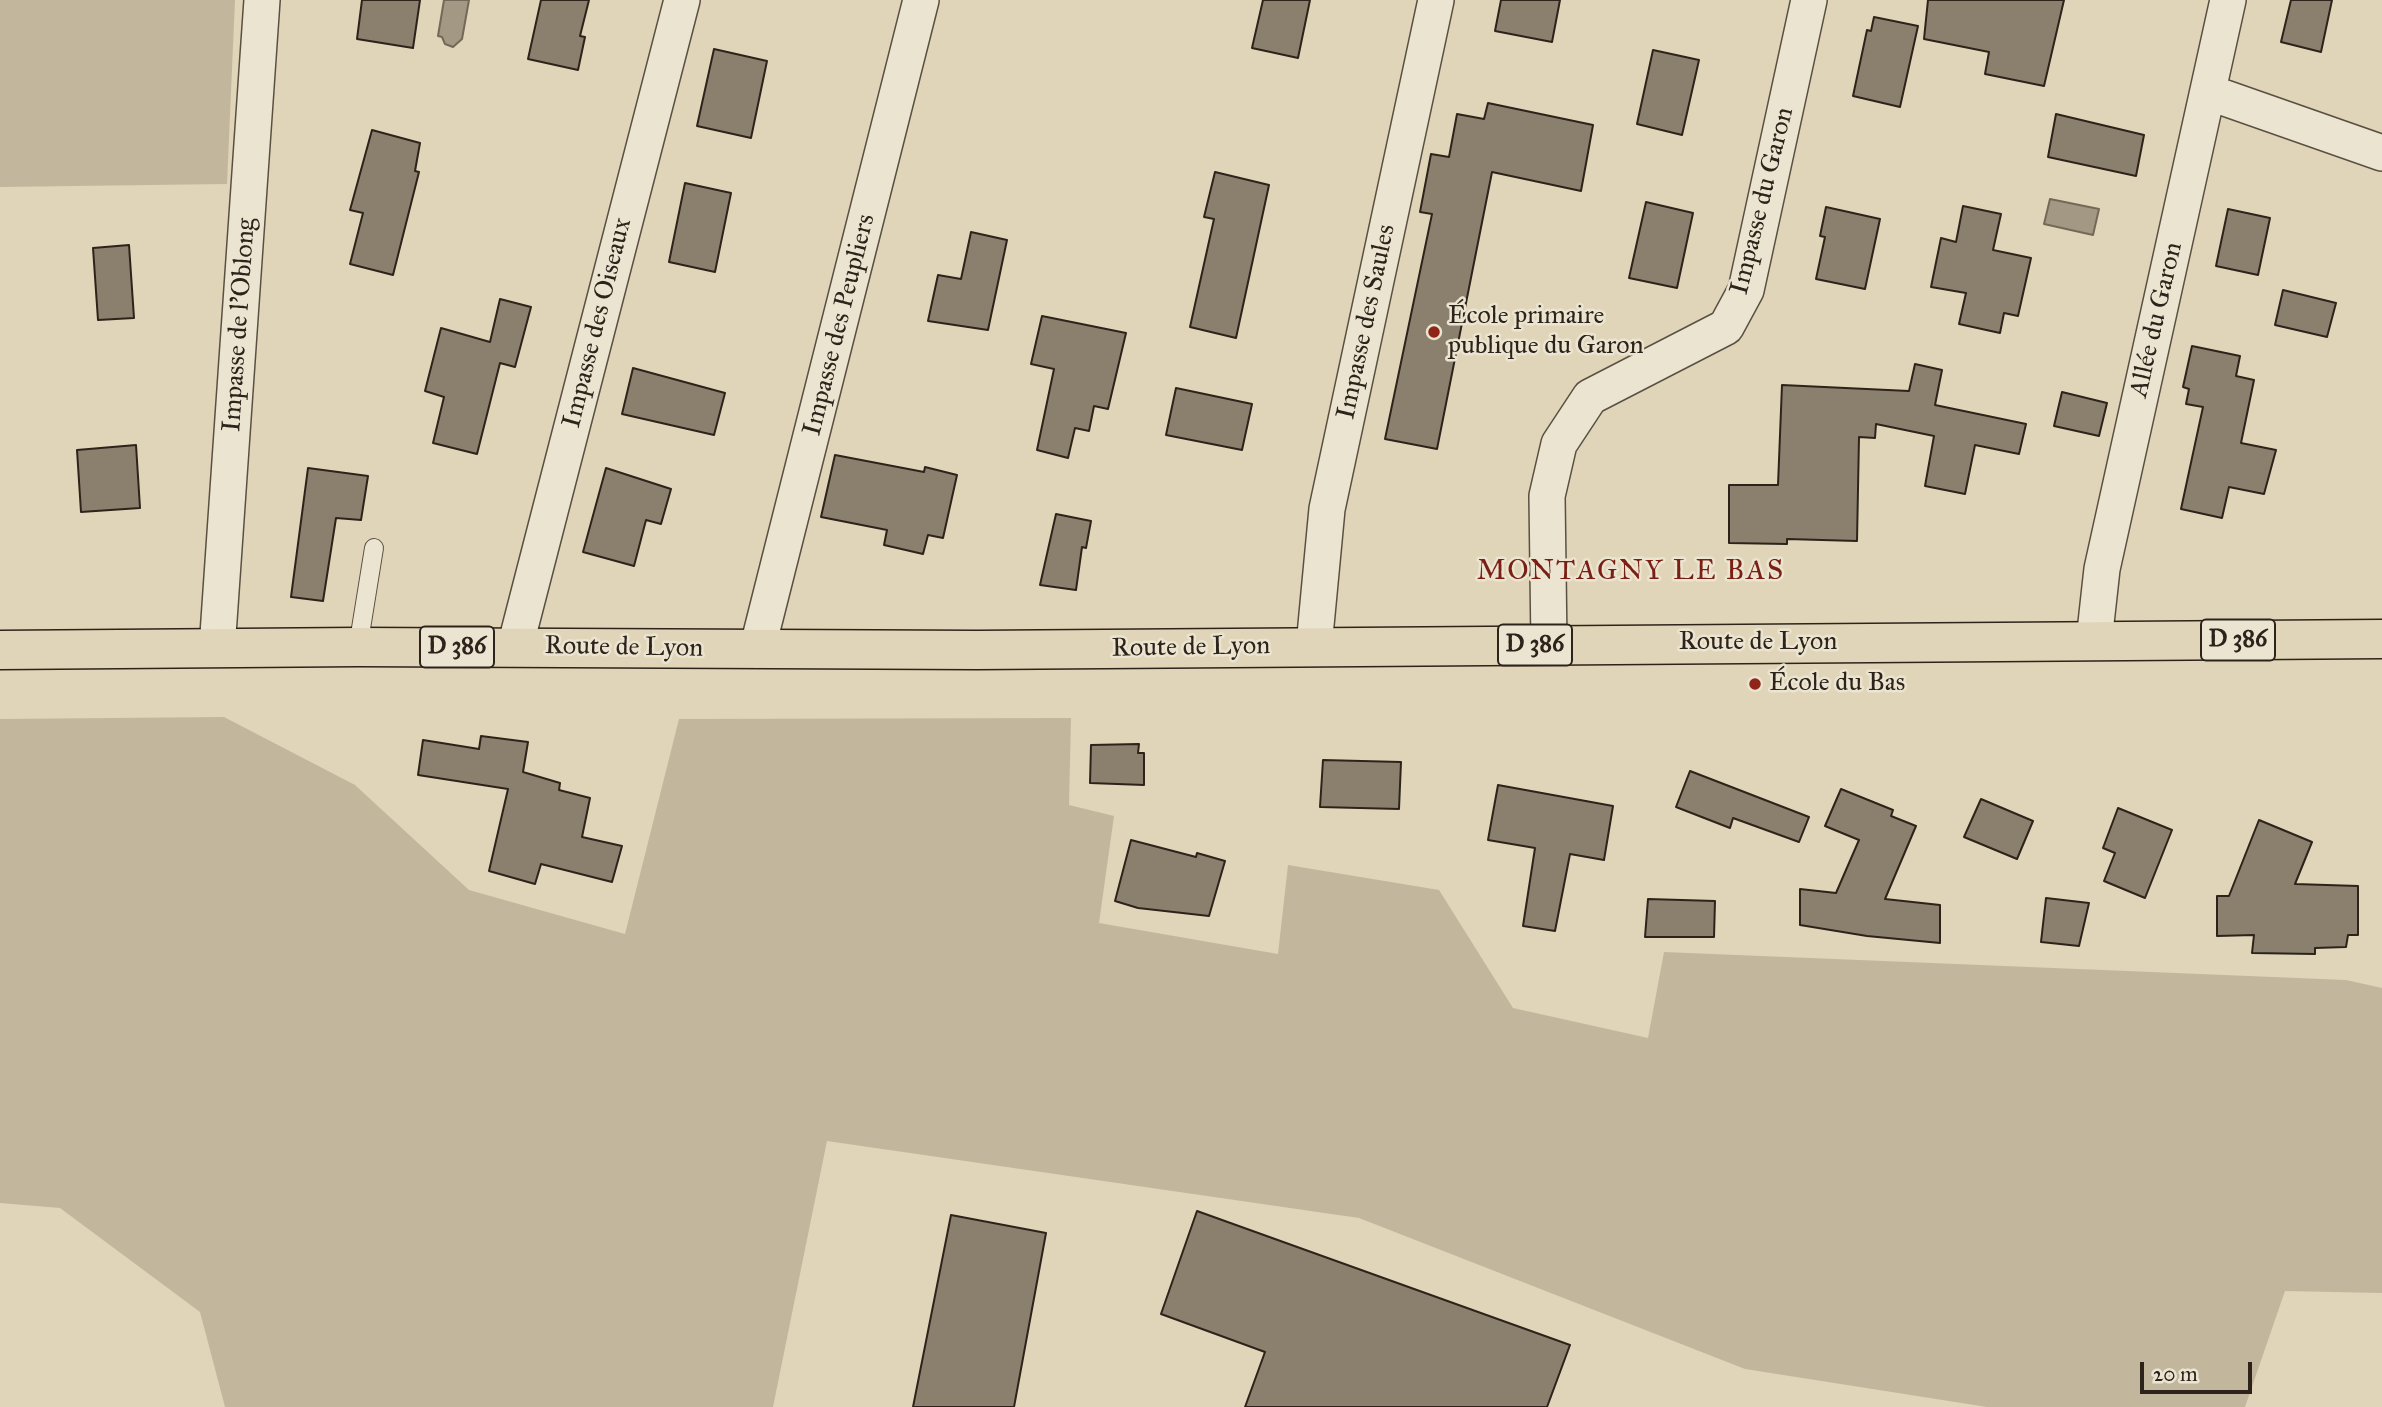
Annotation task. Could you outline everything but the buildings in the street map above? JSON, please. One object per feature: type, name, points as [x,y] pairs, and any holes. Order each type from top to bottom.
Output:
[{"type":"main road","name":"Route de Lyon","points":[[0,650],[358,647],[757,650],[2382,639]]},
{"type":"street","name":"Impasse de l'Oblong","points":[[217,649],[262,0]]},
{"type":"street","name":"Impasse des Oiseaux","points":[[515,647],[682,0]]},
{"type":"street","name":"Impasse des Peupliers","points":[[757,650],[921,0]]},
{"type":"street","name":"Impasse des Saules","points":[[1314,646],[1327,509],[1436,0]]},
{"type":"street","name":"Impasse du Garon","points":[[1549,645],[1547,496],[1559,443],[1590,397],[1726,327],[1746,290],[1809,0]]},
{"type":"street","name":"Allée du Garon","points":[[2094,641],[2102,569],[2228,0]]},
{"type":"street","points":[[2208,92],[2382,153]]},
{"type":"lane","points":[[358,647],[374,548]]},
{"type":"shaded area","points":[[0,0],[235,0],[227,184],[0,187]]},
{"type":"shaded area","points":[[444,0],[469,0],[462,39],[453,47],[445,44],[442,37],[438,36]]},
{"type":"shaded area","points":[[2050,199],[2099,209],[2093,235],[2044,224]]},
{"type":"shaded area","points":[[224,717],[355,785],[469,890],[625,934],[679,719],[1071,718],[1069,805],[1114,816],[1099,923],[1278,954],[1288,865],[1439,890],[1513,1008],[1648,1038],[1664,952],[2346,980],[2382,988],[2382,1293],[2285,1291],[2245,1407],[1987,1407],[1745,1369],[1359,1218],[827,1141],[773,1407],[225,1407],[200,1312],[60,1208],[0,1203],[0,719]]},
{"type":"place","name":"École primaire publique du Garon","points":[[1434,332]]},
{"type":"place","name":"École du Bas","points":[[1755,684]]},
{"type":"district","name":"MONTAGNY LE BAS","points":[[1631,572]]}]
